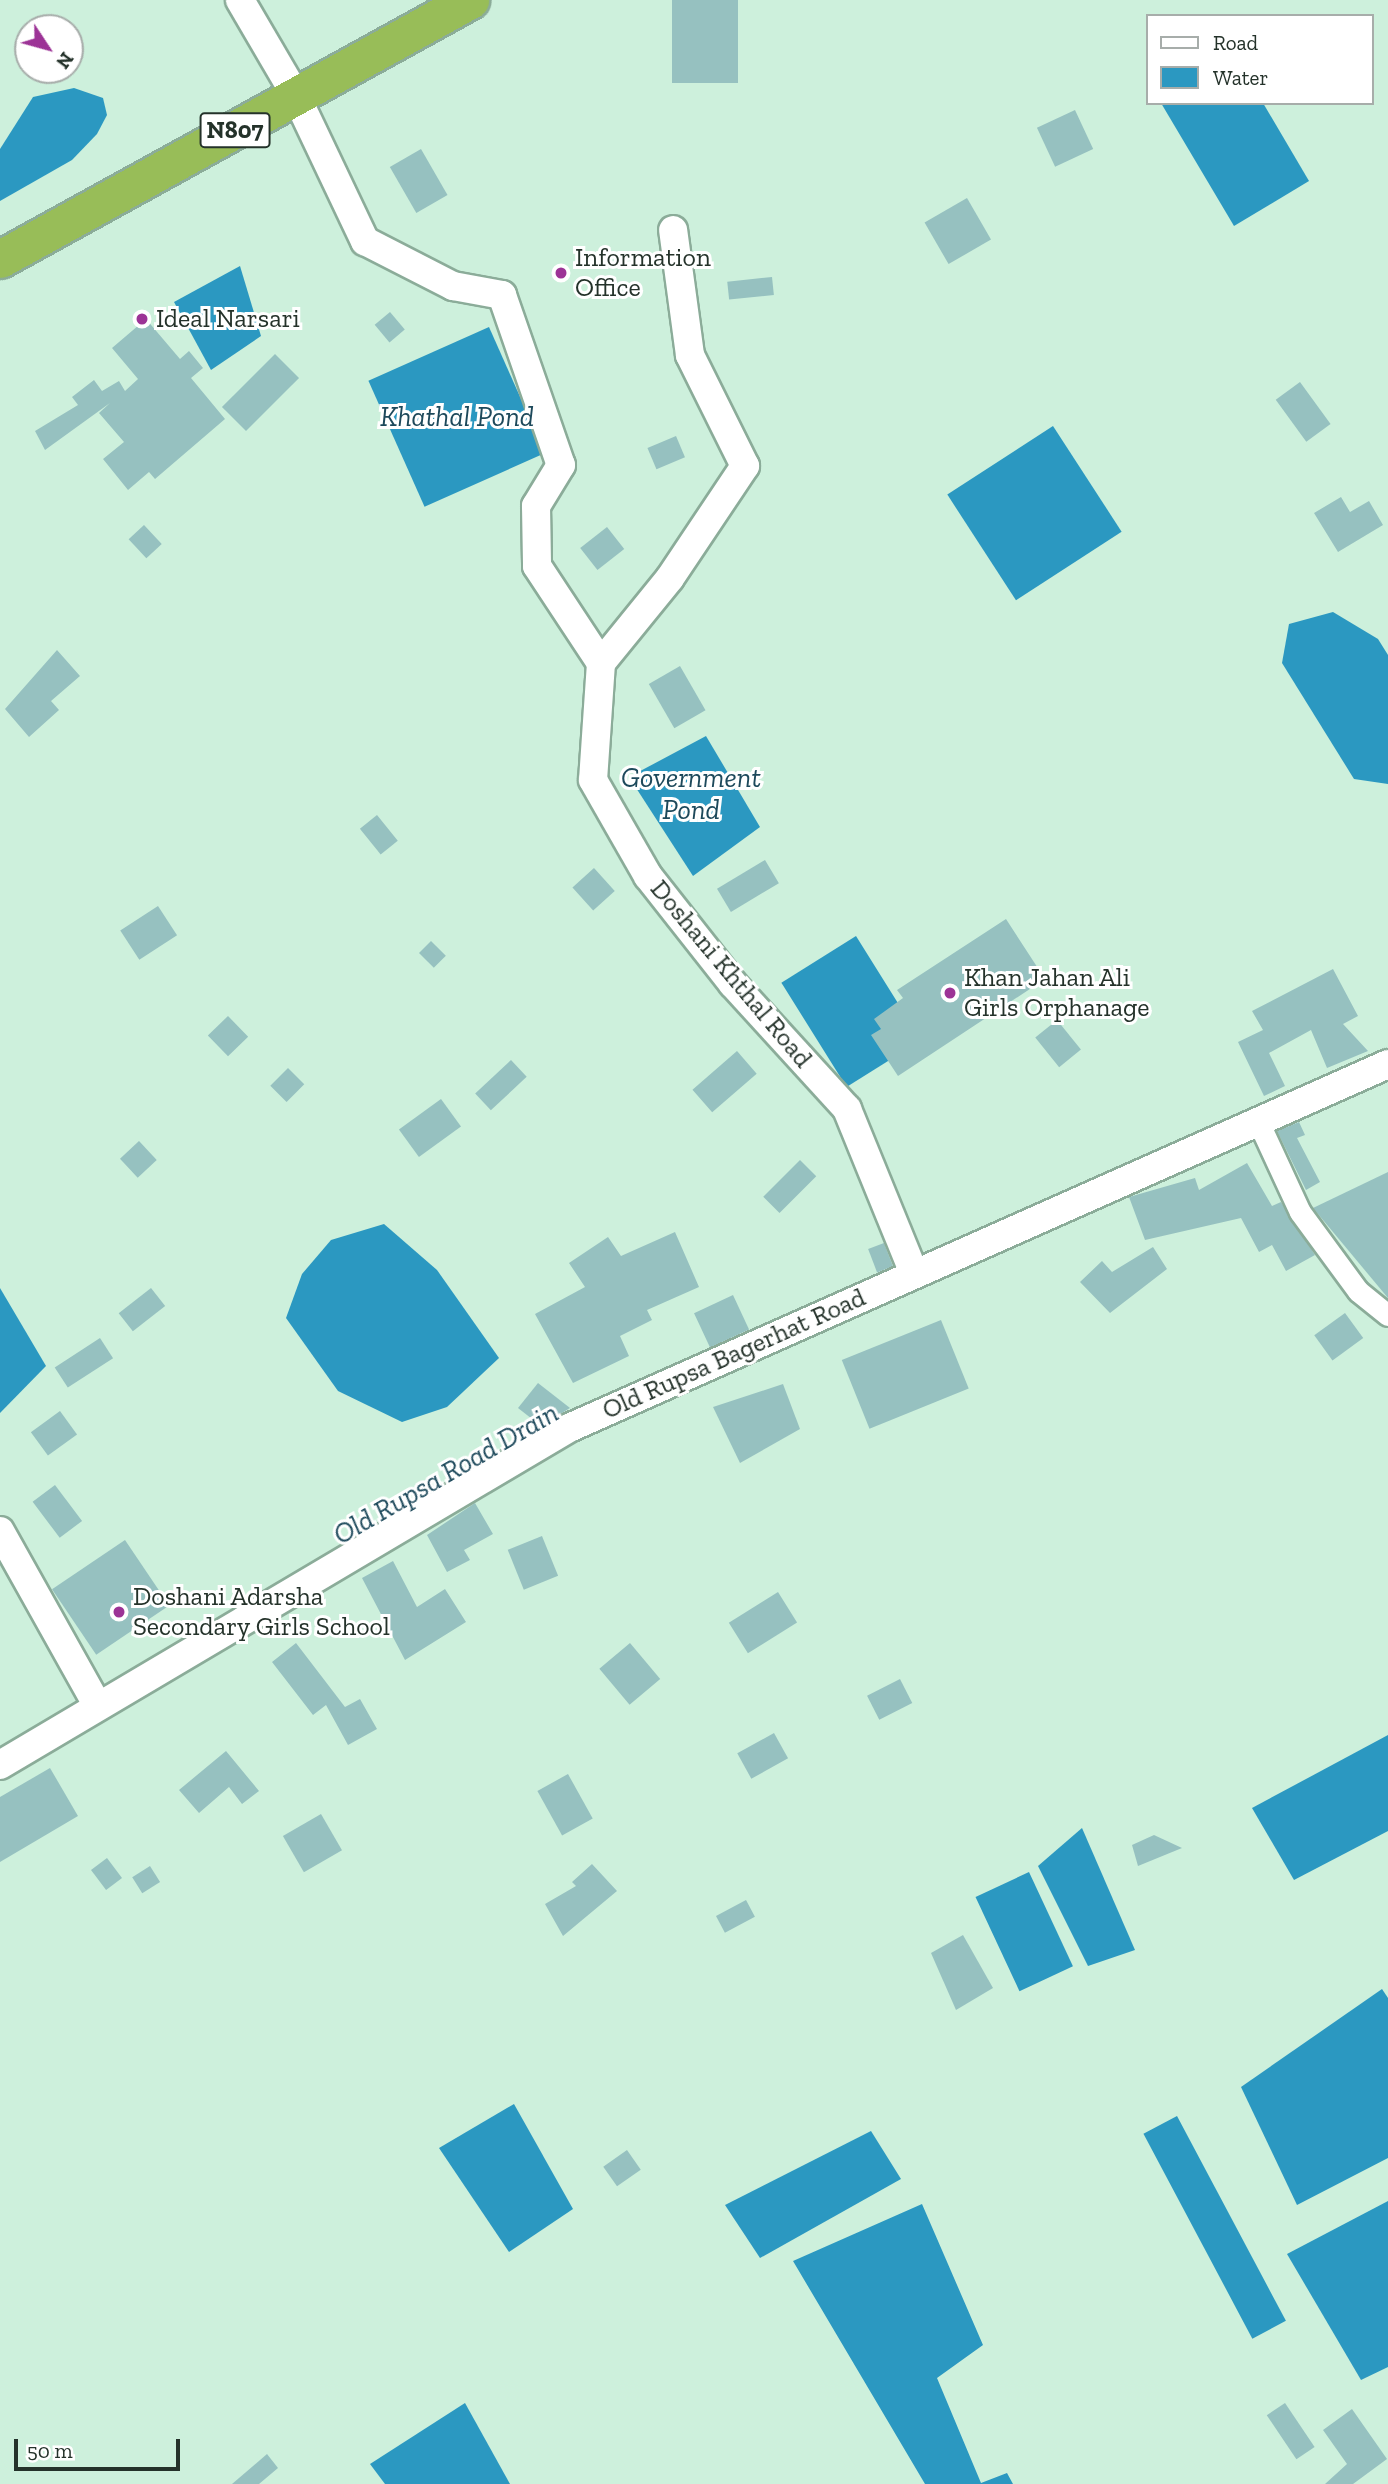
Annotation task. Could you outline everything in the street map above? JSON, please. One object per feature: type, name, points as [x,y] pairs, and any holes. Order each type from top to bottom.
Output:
[{"type":"highway","name":"N807","points":[[0,259],[470,0]]},
{"type":"street","points":[[240,0],[296,96],[365,241],[453,286],[502,295],[561,465],[537,506],[537,566],[601,663],[670,578],[745,466],[690,355],[673,230]]},
{"type":"street","name":"Doshani Khthal Road","points":[[601,663],[593,779],[648,876],[733,984],[847,1109],[914,1273]]},
{"type":"street","name":"Old Rupsa Bagerhat Road","points":[[0,1765],[569,1428],[1257,1119],[1388,1064]]},
{"type":"street","points":[[1257,1119],[1300,1212],[1358,1291],[1388,1315]]},
{"type":"street","points":[[0,1531],[96,1703]]},
{"type":"water","points":[[74,88],[103,98],[107,115],[97,134],[72,160],[0,201],[0,149],[33,97]]},
{"type":"water","points":[[1162,105],[1264,105],[1309,181],[1234,226]]},
{"type":"water","points":[[240,266],[261,336],[211,370],[174,302]]},
{"type":"water","name":"Khathal Pond","points":[[489,327],[545,453],[425,507],[368,381]]},
{"type":"water","points":[[1053,426],[1122,532],[1016,600],[947,495]]},
{"type":"water","points":[[1333,612],[1378,639],[1388,655],[1388,784],[1354,779],[1282,663],[1289,624]]},
{"type":"water","name":"Government Pond","points":[[706,736],[760,827],[693,876],[629,777]]},
{"type":"water","points":[[856,936],[921,1040],[847,1087],[781,983]]},
{"type":"water","points":[[384,1224],[437,1270],[499,1358],[447,1407],[402,1422],[338,1391],[286,1318],[302,1274],[331,1240]]},
{"type":"water","points":[[0,1288],[46,1366],[0,1413]]},
{"type":"water","points":[[1388,1735],[1388,1831],[1294,1880],[1252,1808]]},
{"type":"water","points":[[1082,1828],[1135,1950],[1088,1966],[1038,1866]]},
{"type":"water","points":[[1029,1872],[1073,1966],[1019,1991],[976,1897]]},
{"type":"water","points":[[1382,1989],[1388,1998],[1388,2158],[1297,2205],[1241,2087]]},
{"type":"water","points":[[514,2104],[573,2209],[509,2252],[439,2148]]},
{"type":"water","points":[[1177,2116],[1286,2321],[1252,2339],[1143,2134]]},
{"type":"water","points":[[871,2131],[901,2179],[760,2258],[725,2205]]},
{"type":"water","points":[[1388,2201],[1388,2367],[1361,2380],[1287,2254]]},
{"type":"water","points":[[922,2204],[983,2345],[937,2378],[981,2483],[1007,2473],[1013,2484],[925,2484],[793,2261]]},
{"type":"water","points":[[465,2403],[510,2484],[385,2484],[370,2464]]},
{"type":"building","points":[[672,0],[738,0],[738,83],[672,83]]},
{"type":"building","points":[[1075,110],[1093,149],[1055,167],[1037,128]]},
{"type":"building","points":[[421,149],[448,195],[416,213],[390,167]]},
{"type":"building","points":[[967,198],[991,240],[949,264],[925,222]]},
{"type":"building","points":[[772,277],[774,295],[729,300],[727,282]]},
{"type":"building","points":[[390,312],[405,330],[389,342],[375,325]]},
{"type":"building","points":[[146,319],[180,359],[189,351],[203,368],[191,378],[225,419],[155,479],[149,472],[128,490],[103,459],[124,442],[99,413],[110,403],[45,450],[35,431],[78,405],[72,397],[94,380],[102,391],[119,381],[125,391],[138,379],[112,348]]},
{"type":"building","points":[[275,354],[299,378],[246,431],[222,407]]},
{"type":"building","points":[[1300,382],[1331,424],[1306,442],[1276,400]]},
{"type":"building","points":[[676,436],[685,457],[656,469],[647,448]]},
{"type":"building","points":[[1341,497],[1350,512],[1369,501],[1383,525],[1338,552],[1314,513]]},
{"type":"building","points":[[144,525],[162,544],[146,558],[129,539]]},
{"type":"building","points":[[607,527],[624,549],[597,570],[580,548]]},
{"type":"building","points":[[57,650],[80,676],[51,701],[59,710],[29,737],[5,709]]},
{"type":"building","points":[[680,666],[706,710],[674,728],[649,684]]},
{"type":"building","points":[[377,815],[398,841],[381,854],[360,829]]},
{"type":"building","points":[[765,860],[779,883],[731,912],[717,889]]},
{"type":"building","points":[[594,868],[615,891],[593,910],[572,887]]},
{"type":"building","points":[[158,906],[177,935],[139,960],[120,931]]},
{"type":"building","name":"Khan Jahan Ali Girls Orphanage","points":[[1006,919],[1045,979],[898,1076],[871,1035],[881,1029],[874,1019],[903,998],[897,990]]},
{"type":"building","points":[[431,941],[446,956],[434,968],[419,953]]},
{"type":"building","points":[[1333,969],[1358,1016],[1343,1024],[1368,1051],[1327,1068],[1311,1030],[1269,1053],[1285,1086],[1264,1096],[1238,1042],[1263,1030],[1252,1011]]},
{"type":"building","points":[[228,1016],[248,1037],[228,1056],[208,1035]]},
{"type":"building","points":[[1057,1020],[1081,1050],[1059,1067],[1035,1038]]},
{"type":"building","points":[[737,1051],[757,1074],[712,1112],[692,1090]]},
{"type":"building","points":[[511,1060],[527,1077],[491,1110],[475,1093]]},
{"type":"building","points":[[288,1068],[304,1084],[287,1102],[270,1086]]},
{"type":"building","points":[[441,1099],[461,1127],[419,1157],[399,1130]]},
{"type":"building","points":[[1299,1122],[1305,1135],[1297,1138],[1320,1182],[1306,1190],[1277,1131]]},
{"type":"building","points":[[139,1141],[157,1160],[138,1178],[120,1159]]},
{"type":"building","points":[[800,1160],[816,1176],[779,1213],[763,1197]]},
{"type":"building","points":[[1247,1163],[1272,1206],[1281,1202],[1315,1255],[1286,1271],[1272,1245],[1259,1252],[1241,1218],[1145,1240],[1129,1197],[1195,1178],[1199,1190]]},
{"type":"building","points":[[1388,1172],[1388,1298],[1313,1208]]},
{"type":"building","points":[[675,1232],[699,1287],[647,1310],[652,1320],[620,1336],[629,1356],[573,1383],[535,1314],[585,1287],[569,1263],[608,1237],[621,1256]]},
{"type":"building","points":[[884,1243],[893,1266],[877,1272],[868,1249]]},
{"type":"building","points":[[1153,1247],[1167,1269],[1110,1313],[1080,1282],[1102,1261],[1112,1272]]},
{"type":"building","points":[[151,1288],[165,1306],[133,1331],[119,1313]]},
{"type":"building","points":[[733,1295],[749,1329],[710,1348],[694,1313]]},
{"type":"building","points":[[1345,1313],[1363,1338],[1332,1360],[1314,1335]]},
{"type":"building","points":[[941,1320],[969,1389],[870,1429],[842,1360]]},
{"type":"building","points":[[100,1338],[113,1358],[68,1388],[55,1367]]},
{"type":"building","points":[[538,1383],[570,1408],[541,1426],[518,1408]]},
{"type":"building","points":[[783,1384],[800,1429],[740,1463],[713,1407]]},
{"type":"building","points":[[60,1411],[77,1434],[48,1456],[31,1432]]},
{"type":"building","points":[[55,1485],[82,1521],[60,1538],[33,1502]]},
{"type":"building","points":[[475,1503],[493,1534],[464,1550],[470,1560],[447,1572],[427,1535]]},
{"type":"building","points":[[542,1536],[558,1576],[524,1590],[508,1550]]},
{"type":"building","points":[[125,1540],[169,1605],[96,1655],[52,1589]]},
{"type":"building","points":[[393,1561],[417,1607],[445,1589],[466,1622],[405,1660],[362,1578]]},
{"type":"building","points":[[778,1592],[797,1623],[748,1653],[729,1623]]},
{"type":"building","points":[[296,1643],[345,1707],[360,1699],[377,1729],[348,1745],[326,1705],[313,1715],[272,1662]]},
{"type":"building","points":[[630,1643],[660,1679],[630,1705],[599,1669]]},
{"type":"building","points":[[900,1679],[912,1703],[879,1720],[867,1696]]},
{"type":"building","points":[[774,1733],[788,1758],[751,1779],[737,1753]]},
{"type":"building","points":[[226,1751],[259,1791],[242,1804],[229,1787],[199,1813],[179,1790]]},
{"type":"building","points":[[50,1768],[78,1816],[0,1862],[0,1797]]},
{"type":"building","points":[[568,1774],[593,1819],[562,1836],[537,1791]]},
{"type":"building","points":[[321,1814],[342,1850],[304,1872],[283,1836]]},
{"type":"building","points":[[1154,1835],[1182,1848],[1138,1866],[1132,1845]]},
{"type":"building","points":[[107,1858],[122,1878],[106,1890],[91,1870]]},
{"type":"building","points":[[592,1864],[617,1891],[563,1936],[545,1904],[576,1886],[572,1882]]},
{"type":"building","points":[[150,1866],[160,1882],[142,1893],[132,1877]]},
{"type":"building","points":[[746,1900],[755,1917],[725,1933],[716,1916]]},
{"type":"building","points":[[963,1935],[993,1988],[956,2010],[931,1953]]},
{"type":"building","points":[[627,2150],[641,2170],[617,2186],[603,2167]]},
{"type":"building","points":[[1285,2403],[1315,2447],[1296,2459],[1267,2415]]},
{"type":"building","points":[[1352,2409],[1387,2459],[1353,2484],[1325,2484],[1347,2464],[1323,2430]]},
{"type":"building","points":[[267,2454],[278,2468],[259,2484],[232,2484]]},
{"type":"place","name":"Information Office","points":[[561,273]]},
{"type":"place","name":"Ideal Narsari","points":[[142,319]]},
{"type":"place","name":"Khan Jahan Ali Girls Orphanage","points":[[950,993]]},
{"type":"place","name":"Doshani Adarsha Secondary Girls School","points":[[119,1612]]},
{"type":"water label","name":"Old Rupsa Road Drain","points":[[446,1474]]}]
